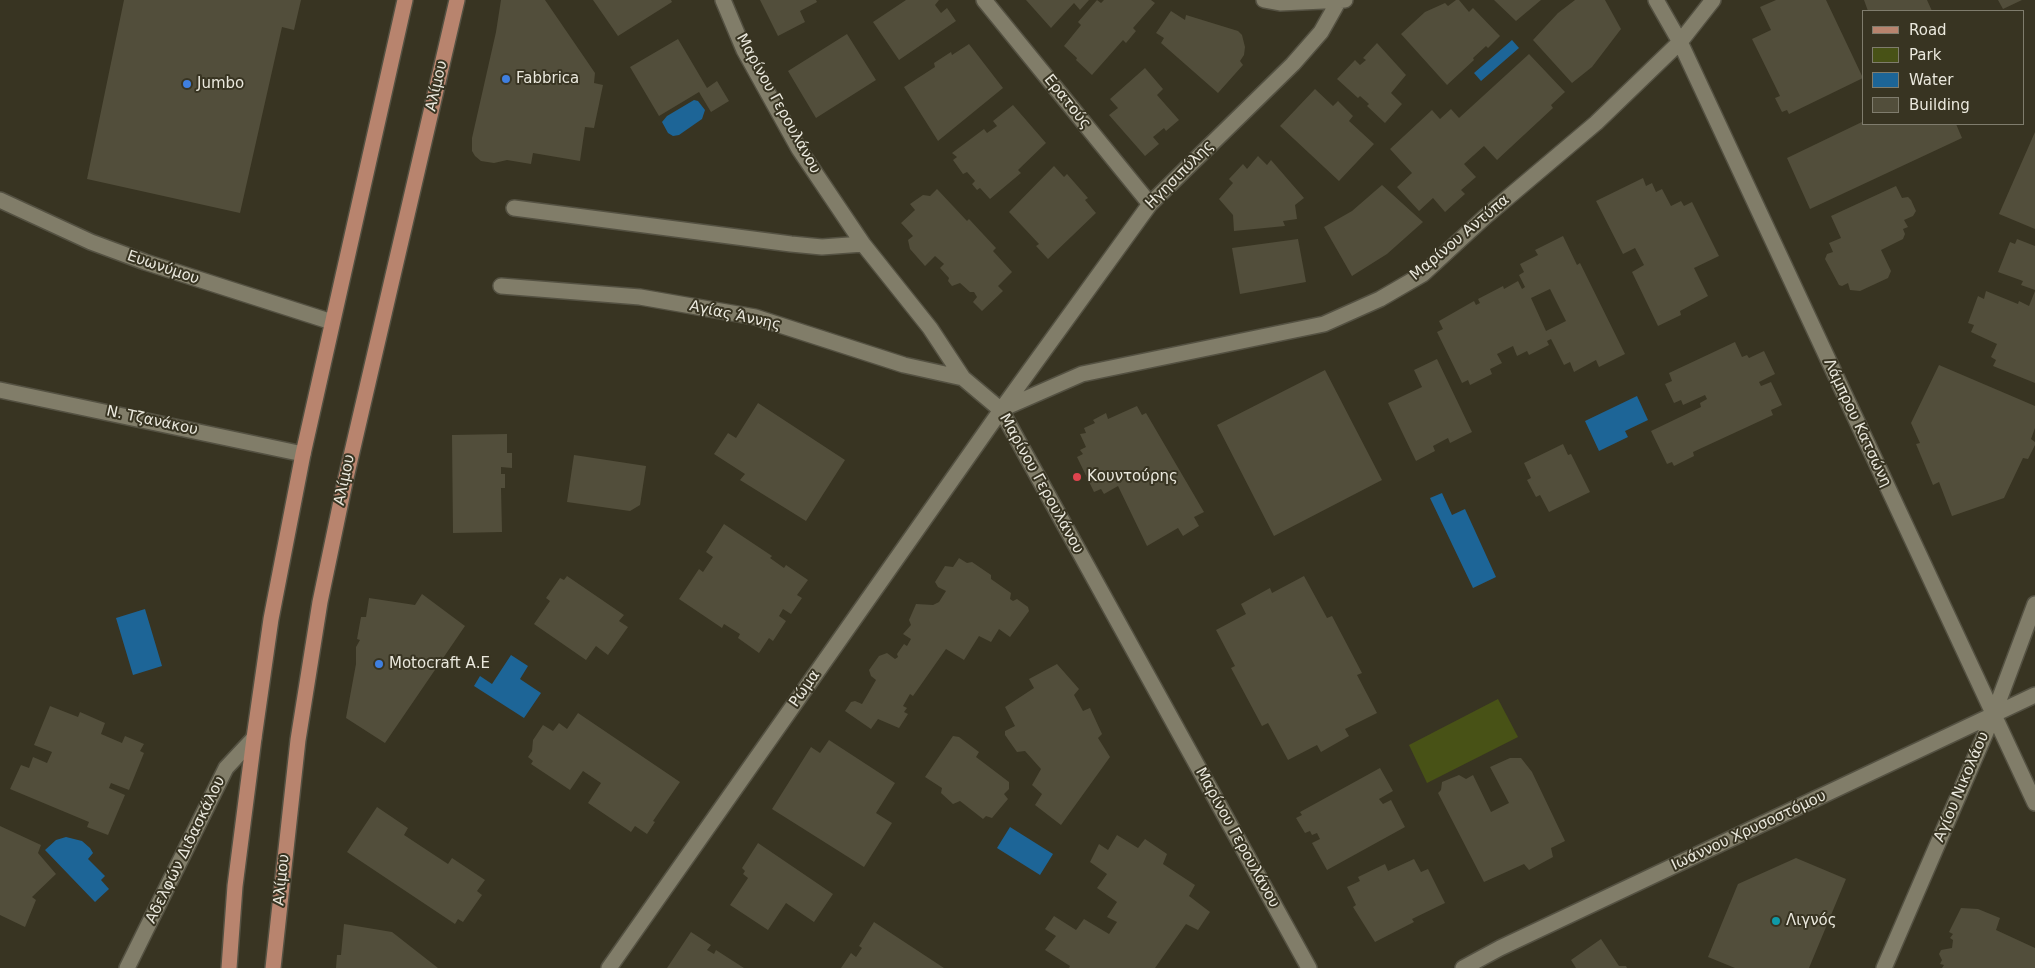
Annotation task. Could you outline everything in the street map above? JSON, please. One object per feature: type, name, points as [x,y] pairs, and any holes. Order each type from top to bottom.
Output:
[{"type":"main road","points":[[228,968],[235,886],[271,619],[303,454],[405,0]]},
{"type":"main road","name":"Αλίμου","points":[[273,968],[298,740],[320,602],[344,482],[457,0]]},
{"type":"street","name":"Μαρίνου Γερουλάνου","points":[[723,0],[744,50],[799,149],[863,244],[930,328],[964,378],[1001,410],[1309,968]]},
{"type":"street","name":"Ερατούς","points":[[984,0],[1150,204]]},
{"type":"street","points":[[1264,0],[1280,3],[1342,1]]},
{"type":"street","name":"Λάμπρου Κατσώνη","points":[[1656,0],[1680,42],[2035,803]]},
{"type":"street","name":"Μαρίνου Αντύπα","points":[[1001,410],[1082,374],[1324,324],[1380,299],[1424,274],[1486,216],[1596,123],[1680,42],[1713,0]]},
{"type":"street","name":"Ηγησιπύλης","points":[[1001,410],[1150,204],[1293,64],[1321,32],[1342,1]]},
{"type":"street","name":"Ευωνύμου","points":[[0,200],[91,242],[145,262],[332,322]]},
{"type":"street","points":[[514,208],[791,244],[822,247],[863,244]]},
{"type":"street","name":"Αγίας Άννης","points":[[501,286],[640,297],[755,317],[904,365],[964,378]]},
{"type":"street","name":"Ν. Τζανάκου","points":[[0,393],[303,454]]},
{"type":"street","name":"Ρώμα","points":[[609,968],[1001,410]]},
{"type":"street","name":"Αγίου Νικολάου","points":[[1884,968],[1993,716],[2035,604]]},
{"type":"street","name":"Ιωάννου Χρυσοστόμου","points":[[1462,968],[1500,948],[2035,695]]},
{"type":"street","name":"Αδελφών Διδασκάλου","points":[[127,968],[226,768],[254,738]]},
{"type":"green space","points":[[1498,699],[1518,737],[1427,783],[1409,745]]},
{"type":"water","points":[[1512,40],[1519,48],[1481,81],[1474,73]]},
{"type":"water","points":[[694,100],[698,101],[705,110],[702,119],[679,135],[673,136],[668,133],[662,122],[667,116]]},
{"type":"water","points":[[1637,396],[1648,420],[1625,431],[1628,437],[1599,451],[1585,421]]},
{"type":"water","points":[[1442,493],[1452,515],[1465,509],[1496,577],[1473,588],[1430,498]]},
{"type":"water","points":[[145,609],[162,666],[133,675],[116,618]]},
{"type":"water","points":[[511,655],[528,666],[520,679],[541,693],[524,718],[474,686],[480,676],[492,684]]},
{"type":"water","points":[[1010,827],[1053,854],[1040,875],[997,848]]},
{"type":"water","points":[[66,837],[82,841],[90,848],[93,853],[88,859],[105,876],[101,880],[109,889],[95,902],[45,850],[56,840]]},
{"type":"building","points":[[124,0],[301,0],[294,30],[282,27],[240,213],[87,179]]},
{"type":"building","points":[[501,0],[545,0],[595,73],[594,83],[603,85],[594,128],[585,127],[580,161],[533,153],[531,164],[507,160],[494,163],[481,161],[472,151],[472,138],[496,32]]},
{"type":"building","points":[[593,0],[671,0],[672,2],[618,36]]},
{"type":"building","points":[[760,0],[816,0],[817,2],[800,11],[805,22],[778,36]]},
{"type":"building","points":[[906,0],[939,0],[935,5],[941,13],[947,8],[956,21],[899,60],[873,22]]},
{"type":"building","points":[[1026,0],[1089,0],[1080,10],[1074,3],[1051,28]]},
{"type":"building","points":[[1097,0],[1101,3],[1104,0],[1151,0],[1155,3],[1133,28],[1136,31],[1126,43],[1123,40],[1092,75],[1064,46],[1081,25],[1078,22]]},
{"type":"building","points":[[1459,0],[1469,12],[1473,8],[1500,36],[1488,48],[1486,46],[1473,58],[1474,60],[1447,85],[1401,34],[1425,12],[1445,3],[1448,6]]},
{"type":"building","points":[[1494,0],[1541,0],[1516,21]]},
{"type":"building","points":[[1575,0],[1605,0],[1621,29],[1592,67],[1572,83],[1533,40],[1558,13]]},
{"type":"building","points":[[1776,0],[1826,0],[1862,78],[1789,114],[1787,110],[1782,112],[1775,98],[1780,96],[1752,39],[1771,30],[1760,7]]},
{"type":"building","points":[[1864,0],[1927,0],[1932,10],[1868,10]]},
{"type":"building","points":[[1998,0],[2022,0],[2003,9]]},
{"type":"building","points":[[1171,11],[1185,20],[1186,15],[1238,31],[1242,35],[1245,47],[1244,55],[1240,61],[1243,65],[1218,93],[1161,43],[1164,38],[1156,33]]},
{"type":"building","points":[[847,34],[876,80],[816,118],[788,71]]},
{"type":"building","points":[[678,39],[707,88],[717,81],[729,101],[711,112],[699,92],[659,116],[630,67]]},
{"type":"building","points":[[1377,43],[1406,75],[1391,93],[1402,104],[1385,123],[1367,106],[1369,104],[1360,96],[1358,98],[1337,79],[1355,60],[1360,65],[1366,60],[1363,58]]},
{"type":"building","points":[[969,44],[1003,88],[938,141],[904,87],[935,67],[934,63],[951,52],[952,55]]},
{"type":"building","points":[[1529,54],[1565,92],[1551,105],[1553,108],[1497,160],[1484,146],[1464,164],[1476,177],[1461,190],[1465,194],[1445,212],[1433,198],[1419,211],[1397,187],[1412,173],[1390,149],[1432,110],[1440,119],[1451,109],[1459,118]]},
{"type":"building","points":[[1145,68],[1163,89],[1157,95],[1179,120],[1166,131],[1164,128],[1153,137],[1159,144],[1145,156],[1109,115],[1118,108],[1110,99]]},
{"type":"building","points":[[1315,89],[1333,106],[1338,101],[1353,116],[1349,121],[1374,144],[1339,181],[1280,126]]},
{"type":"building","points":[[1013,105],[1046,143],[1018,170],[1021,173],[990,199],[980,188],[977,190],[972,184],[975,181],[967,172],[963,174],[953,160],[957,157],[952,153],[984,129],[987,133],[997,126],[993,121]]},
{"type":"building","points":[[1862,122],[1862,125],[1956,125],[1962,138],[1810,209],[1787,158]]},
{"type":"building","points":[[2035,132],[2035,229],[1999,214]]},
{"type":"building","points":[[1258,156],[1267,165],[1271,160],[1304,198],[1295,205],[1297,219],[1283,221],[1285,226],[1234,231],[1233,215],[1219,199],[1233,183],[1229,179],[1243,164],[1247,169]]},
{"type":"building","points":[[1054,166],[1064,177],[1067,174],[1088,198],[1085,200],[1096,213],[1048,259],[1036,246],[1039,244],[1009,212]]},
{"type":"building","points":[[1643,178],[1646,186],[1652,183],[1656,192],[1662,189],[1671,206],[1681,201],[1684,206],[1692,202],[1719,256],[1694,268],[1708,296],[1680,311],[1681,315],[1658,326],[1632,272],[1644,265],[1635,248],[1623,254],[1596,201]]},
{"type":"building","points":[[1382,185],[1423,222],[1387,254],[1352,276],[1324,227],[1352,211]]},
{"type":"building","points":[[1896,186],[1902,198],[1908,197],[1911,200],[1916,211],[1913,216],[1904,220],[1908,227],[1903,229],[1905,234],[1903,239],[1881,250],[1891,271],[1888,278],[1860,291],[1850,290],[1848,283],[1842,286],[1839,285],[1825,259],[1827,254],[1833,252],[1829,243],[1841,238],[1831,216]]},
{"type":"building","points":[[937,189],[996,248],[993,251],[1012,272],[998,286],[1003,291],[982,311],[973,302],[977,297],[974,292],[970,292],[960,283],[952,286],[948,281],[949,278],[940,268],[944,264],[935,256],[925,266],[910,249],[908,240],[913,236],[901,223],[915,210],[910,204],[923,195],[930,196]]},
{"type":"building","points":[[1563,236],[1577,265],[1580,263],[1625,354],[1599,367],[1596,360],[1574,372],[1570,362],[1564,365],[1551,339],[1547,341],[1549,345],[1529,355],[1527,351],[1517,356],[1513,346],[1497,354],[1502,363],[1490,369],[1492,374],[1470,385],[1468,380],[1462,383],[1437,332],[1443,329],[1439,321],[1474,301],[1476,305],[1480,303],[1478,299],[1503,286],[1504,289],[1518,281],[1522,289],[1525,287],[1519,275],[1524,272],[1520,264],[1538,255],[1535,250]],"holes":[[[1550,289],[1566,321],[1546,331],[1531,298]]]},
{"type":"building","points":[[1298,239],[1306,282],[1240,294],[1232,248]]},
{"type":"building","points":[[2017,239],[2035,246],[2035,290],[2021,285],[2023,281],[1998,272],[2010,242],[2015,244]]},
{"type":"building","points":[[1986,291],[2018,304],[2019,301],[2029,306],[2035,291],[2035,383],[1993,366],[1996,360],[1991,357],[1997,344],[1971,332],[1974,325],[1968,323],[1978,296],[1984,299]]},
{"type":"building","points":[[1735,342],[1742,357],[1747,355],[1749,358],[1764,351],[1775,374],[1759,382],[1761,386],[1771,382],[1782,405],[1771,410],[1773,415],[1693,452],[1694,456],[1674,466],[1672,462],[1667,464],[1651,431],[1701,407],[1700,403],[1707,399],[1705,395],[1683,405],[1681,400],[1674,403],[1665,384],[1672,381],[1669,373]]},
{"type":"building","points":[[1437,359],[1472,432],[1450,443],[1448,438],[1433,446],[1435,451],[1416,461],[1388,403],[1422,387],[1414,370]]},
{"type":"building","points":[[1939,365],[2035,406],[2035,428],[2031,439],[2035,442],[2035,445],[2028,459],[2023,458],[2004,498],[1952,516],[1939,482],[1933,485],[1916,444],[1920,443],[1911,423]]},
{"type":"building","points":[[1325,370],[1382,480],[1274,536],[1217,425]]},
{"type":"building","points":[[758,403],[845,460],[806,521],[740,480],[745,474],[714,454],[728,433],[736,438]]},
{"type":"building","points":[[1137,406],[1142,415],[1146,413],[1204,512],[1194,517],[1199,526],[1183,536],[1178,528],[1147,546],[1118,486],[1104,494],[1101,489],[1094,492],[1077,457],[1083,454],[1080,450],[1086,447],[1080,434],[1086,433],[1084,428],[1095,423],[1093,420],[1106,413],[1108,419]]},
{"type":"building","points":[[507,434],[507,453],[512,453],[512,468],[501,467],[501,474],[505,474],[505,488],[501,488],[502,532],[453,533],[452,435]]},
{"type":"building","points":[[1563,444],[1568,455],[1571,454],[1590,492],[1549,512],[1540,495],[1536,497],[1527,480],[1531,478],[1524,463]]},
{"type":"building","points":[[574,455],[646,466],[640,505],[630,511],[567,502]]},
{"type":"building","points":[[724,524],[772,556],[770,558],[784,568],[786,565],[808,580],[797,595],[802,598],[791,614],[783,609],[779,616],[786,621],[773,641],[769,638],[759,653],[738,638],[740,634],[724,624],[722,628],[679,599],[699,569],[703,572],[713,557],[706,552]]},
{"type":"building","points":[[959,558],[967,563],[972,562],[991,575],[991,579],[1011,593],[1010,599],[1013,601],[1017,599],[1028,607],[1029,611],[1010,637],[999,629],[991,642],[979,636],[964,660],[946,649],[913,696],[910,694],[903,706],[907,708],[904,712],[908,714],[899,728],[878,719],[871,729],[845,711],[851,702],[855,701],[862,704],[876,680],[871,676],[869,670],[879,656],[887,653],[895,659],[898,657],[897,654],[904,644],[907,646],[911,639],[903,634],[911,625],[909,620],[916,604],[933,605],[939,602],[946,591],[938,587],[935,582],[945,566],[953,567]]},
{"type":"building","points":[[567,576],[624,615],[619,621],[628,627],[608,655],[596,646],[586,660],[534,624],[550,601],[546,598],[560,578],[564,580]]},
{"type":"building","points":[[1304,576],[1327,618],[1332,616],[1362,673],[1357,675],[1377,713],[1345,729],[1349,736],[1321,752],[1317,745],[1288,760],[1268,723],[1262,726],[1231,668],[1235,666],[1216,630],[1246,614],[1241,604],[1270,588],[1272,593]]},
{"type":"building","points":[[422,594],[465,626],[385,743],[346,718],[356,664],[356,647],[360,640],[357,639],[361,617],[366,617],[369,598],[415,605]]},
{"type":"building","points":[[1057,664],[1079,689],[1074,695],[1083,711],[1090,708],[1102,734],[1098,738],[1110,757],[1061,825],[1035,805],[1042,794],[1032,785],[1041,769],[1025,751],[1017,752],[1005,735],[1005,731],[1015,726],[1005,707],[1034,688],[1029,679]]},
{"type":"building","points":[[50,706],[78,717],[80,712],[105,723],[101,734],[122,743],[125,736],[144,744],[140,751],[144,753],[129,790],[111,783],[109,788],[125,795],[108,835],[87,827],[89,822],[10,789],[21,765],[29,768],[33,757],[47,763],[52,752],[34,745]]},
{"type":"building","points":[[578,713],[680,782],[653,821],[655,822],[647,834],[635,826],[631,832],[588,803],[601,783],[583,771],[570,790],[531,764],[533,761],[528,757],[532,751],[533,740],[543,725],[553,731],[559,723],[567,729]]},
{"type":"building","points":[[953,736],[959,737],[979,752],[976,757],[1009,782],[1009,789],[1004,794],[1008,799],[992,818],[986,816],[983,819],[960,801],[953,804],[941,793],[942,788],[925,777]]},
{"type":"building","points":[[829,740],[895,783],[876,813],[892,823],[864,867],[772,809],[811,747],[820,753]]},
{"type":"building","points":[[1510,758],[1521,758],[1532,772],[1565,841],[1551,848],[1553,857],[1529,870],[1524,864],[1484,882],[1438,793],[1441,790],[1442,782],[1459,775],[1466,779],[1473,775],[1491,812],[1509,803],[1490,767]]},
{"type":"building","points":[[1380,768],[1393,791],[1379,799],[1383,804],[1391,800],[1405,827],[1327,870],[1312,843],[1320,839],[1317,833],[1312,835],[1310,831],[1305,833],[1296,818],[1302,815],[1300,812]]},
{"type":"building","points":[[377,807],[408,828],[404,835],[448,864],[452,858],[485,880],[477,891],[482,895],[463,922],[458,919],[455,924],[347,852]]},
{"type":"building","points":[[0,826],[41,845],[38,853],[56,874],[32,897],[36,900],[25,927],[0,915]]},
{"type":"building","points":[[1117,835],[1138,848],[1145,839],[1167,854],[1163,864],[1195,885],[1189,896],[1210,912],[1198,930],[1186,924],[1155,968],[1069,968],[1070,966],[1045,950],[1056,936],[1045,929],[1054,916],[1076,930],[1084,919],[1109,934],[1117,922],[1107,917],[1117,902],[1097,888],[1107,874],[1090,862],[1099,844],[1108,850]]},
{"type":"building","points":[[758,843],[833,894],[814,922],[786,903],[768,930],[730,905],[748,878],[743,874],[745,871],[742,868]]},
{"type":"building","name":"Λιγνός","points":[[1796,858],[1846,879],[1809,968],[1735,968],[1708,957],[1738,884]]},
{"type":"building","points":[[1414,859],[1421,872],[1428,869],[1445,903],[1412,919],[1414,922],[1375,942],[1353,907],[1356,905],[1347,887],[1360,881],[1358,877],[1385,864],[1388,871]]},
{"type":"building","points":[[1961,908],[1978,909],[2000,918],[1996,930],[2035,948],[2035,968],[1942,968],[1944,965],[1940,964],[1942,960],[1939,954],[1941,950],[1952,948],[1953,940],[1950,938],[1953,934],[1949,932]]},
{"type":"building","points":[[874,922],[944,968],[841,968],[851,953],[856,957],[862,948],[859,946]]},
{"type":"building","points":[[344,924],[392,932],[438,968],[336,968],[337,955],[341,955]]},
{"type":"building","points":[[691,932],[711,945],[707,950],[714,954],[716,950],[744,968],[667,968]]},
{"type":"building","points":[[1601,939],[1619,966],[1626,966],[1627,968],[1576,968],[1571,960]]},
{"type":"place","name":"Fabbrica","points":[[506,79]]},
{"type":"place","name":"Jumbo","points":[[187,84]]},
{"type":"place","name":"Κουντούρης","points":[[1077,477]]},
{"type":"place","name":"Motocraft Α.Ε","points":[[379,664]]},
{"type":"place","name":"Λιγνός","points":[[1776,921]]}]
